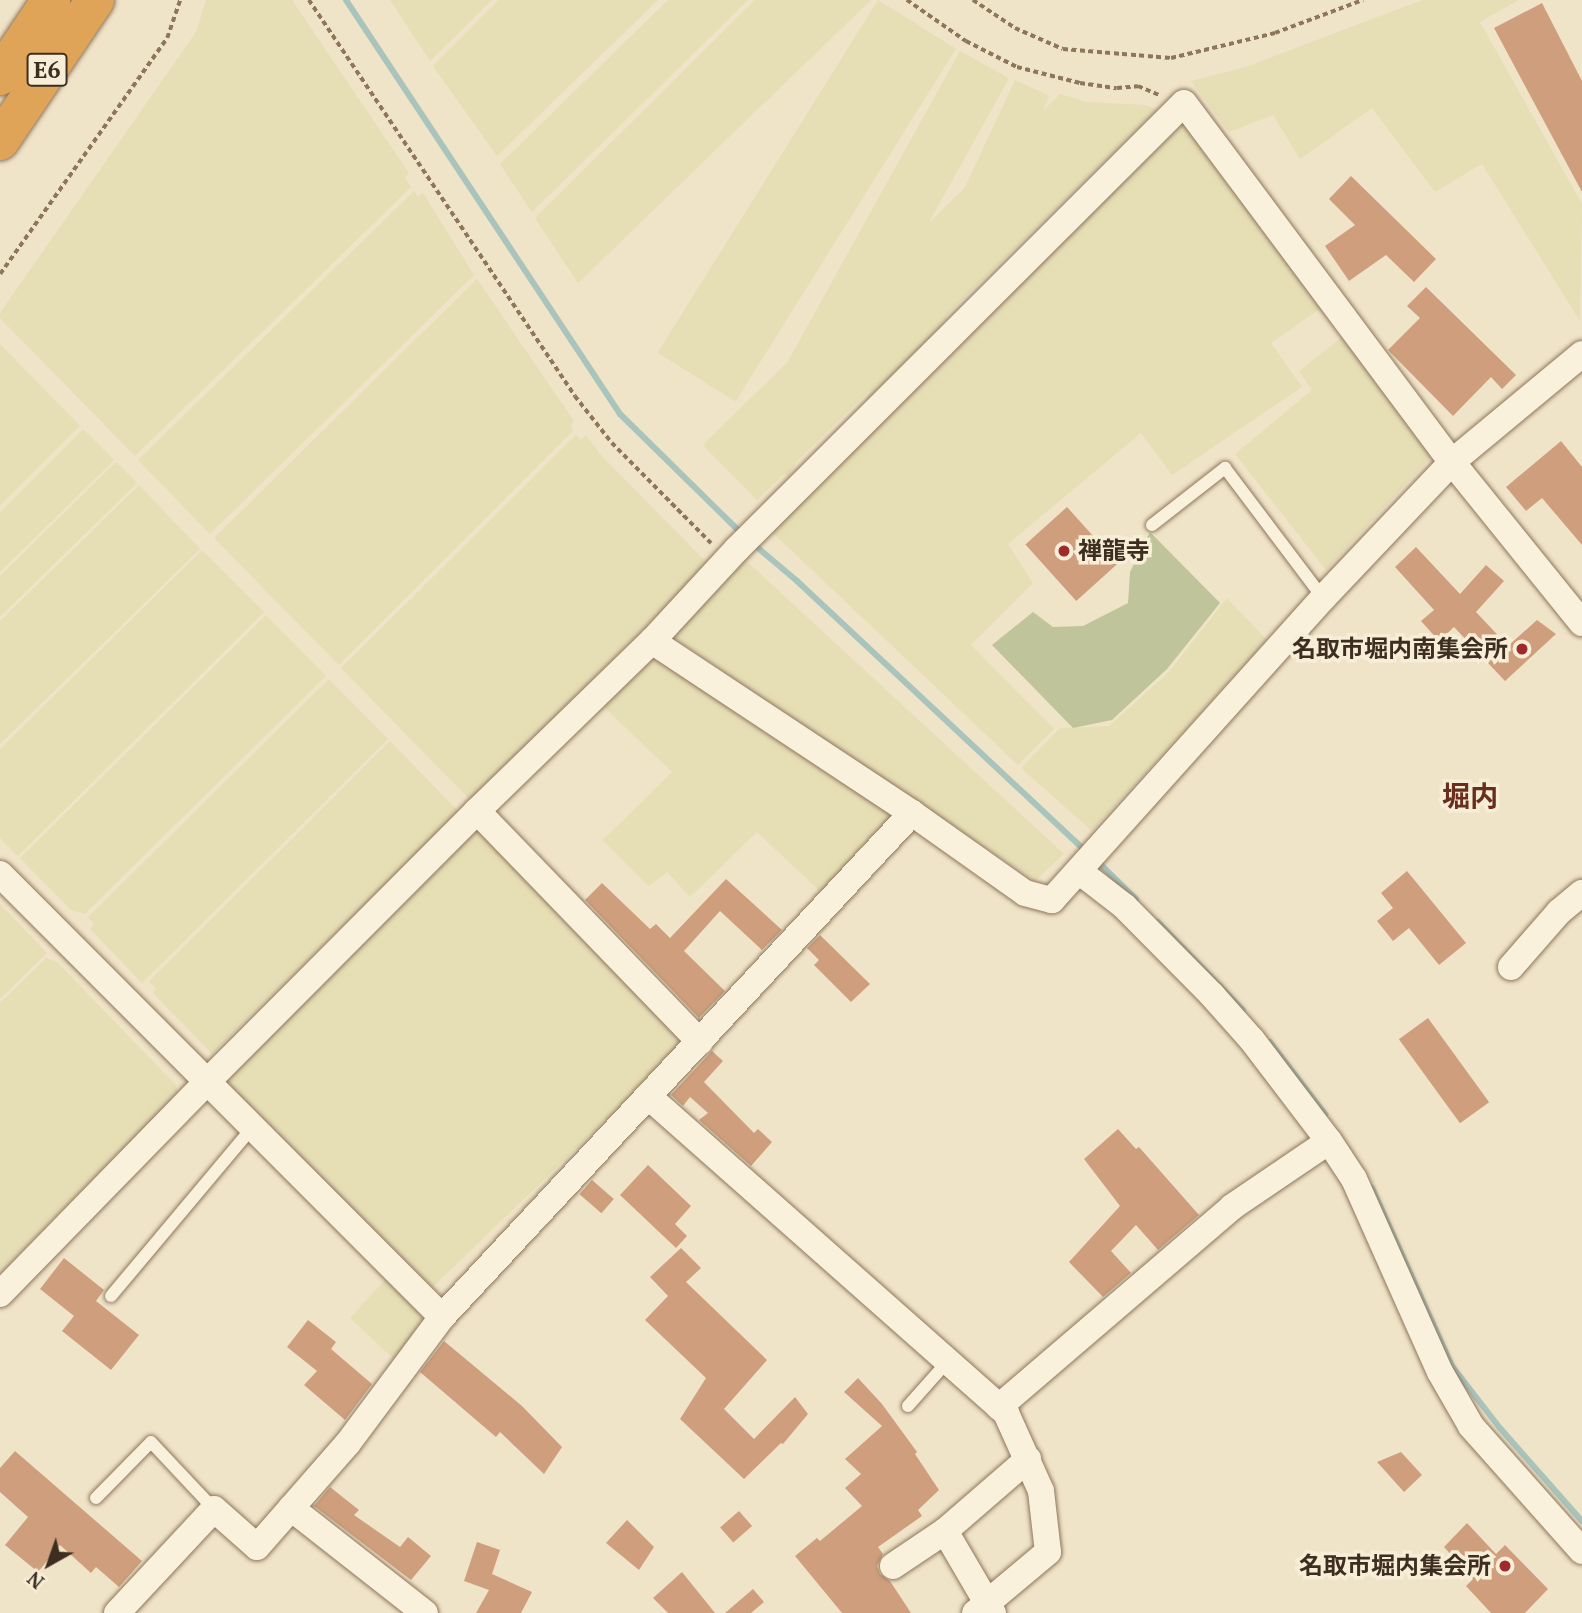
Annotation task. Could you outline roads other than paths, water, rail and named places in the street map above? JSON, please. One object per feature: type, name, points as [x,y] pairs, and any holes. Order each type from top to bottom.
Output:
[{"type":"highway","name":"E6","points":[[0,76],[51,0]]},
{"type":"highway","name":"E6","points":[[0,141],[95,0]]},
{"type":"street","points":[[0,1294],[206,1083],[477,811],[652,641],[739,547],[1184,103],[1452,462],[1582,623]]},
{"type":"street","points":[[652,641],[912,813],[1025,893],[1052,900],[1088,864],[1323,598],[1452,462],[1582,354]]},
{"type":"street","points":[[477,811],[700,1042]]},
{"type":"street","points":[[117,1613],[214,1509],[257,1547],[348,1443],[442,1317],[912,813]]},
{"type":"street","points":[[1088,864],[1124,906],[1212,995],[1252,1040],[1329,1141],[1354,1179],[1440,1372],[1471,1426],[1582,1551]]},
{"type":"street","points":[[0,874],[442,1317]]},
{"type":"street","points":[[1511,967],[1559,912],[1582,893]]},
{"type":"street","points":[[649,1097],[1006,1413],[1041,1491],[1048,1552],[984,1610],[945,1531]]},
{"type":"street","points":[[999,1407],[1232,1208],[1329,1141]]},
{"type":"street","points":[[893,1566],[945,1531],[1028,1459]]},
{"type":"street","points":[[291,1508],[425,1613]]},
{"type":"lane","points":[[1152,525],[1225,468],[1323,598]]},
{"type":"lane","points":[[110,1296],[252,1128]]},
{"type":"lane","points":[[908,1406],[948,1361]]},
{"type":"lane","points":[[96,1498],[151,1442],[214,1509]]},
{"type":"waterway","points":[[346,0],[620,414],[743,535]]},
{"type":"waterway","points":[[751,542],[797,581],[1088,853]]},
{"type":"waterway","points":[[1096,860],[1136,899]]},
{"type":"waterway","points":[[1158,922],[1243,1010]]},
{"type":"waterway","points":[[1270,1042],[1325,1114]]},
{"type":"waterway","points":[[1372,1188],[1452,1366],[1500,1428],[1582,1521]]},
{"type":"place","name":"禅龍寺","points":[[1064,551]]},
{"type":"place","name":"名取市堀内南集会所","points":[[1522,649]]},
{"type":"place","name":"名取市堀内集会所","points":[[1505,1566]]},
{"type":"district","name":"堀内","points":[[1470,796]]}]
